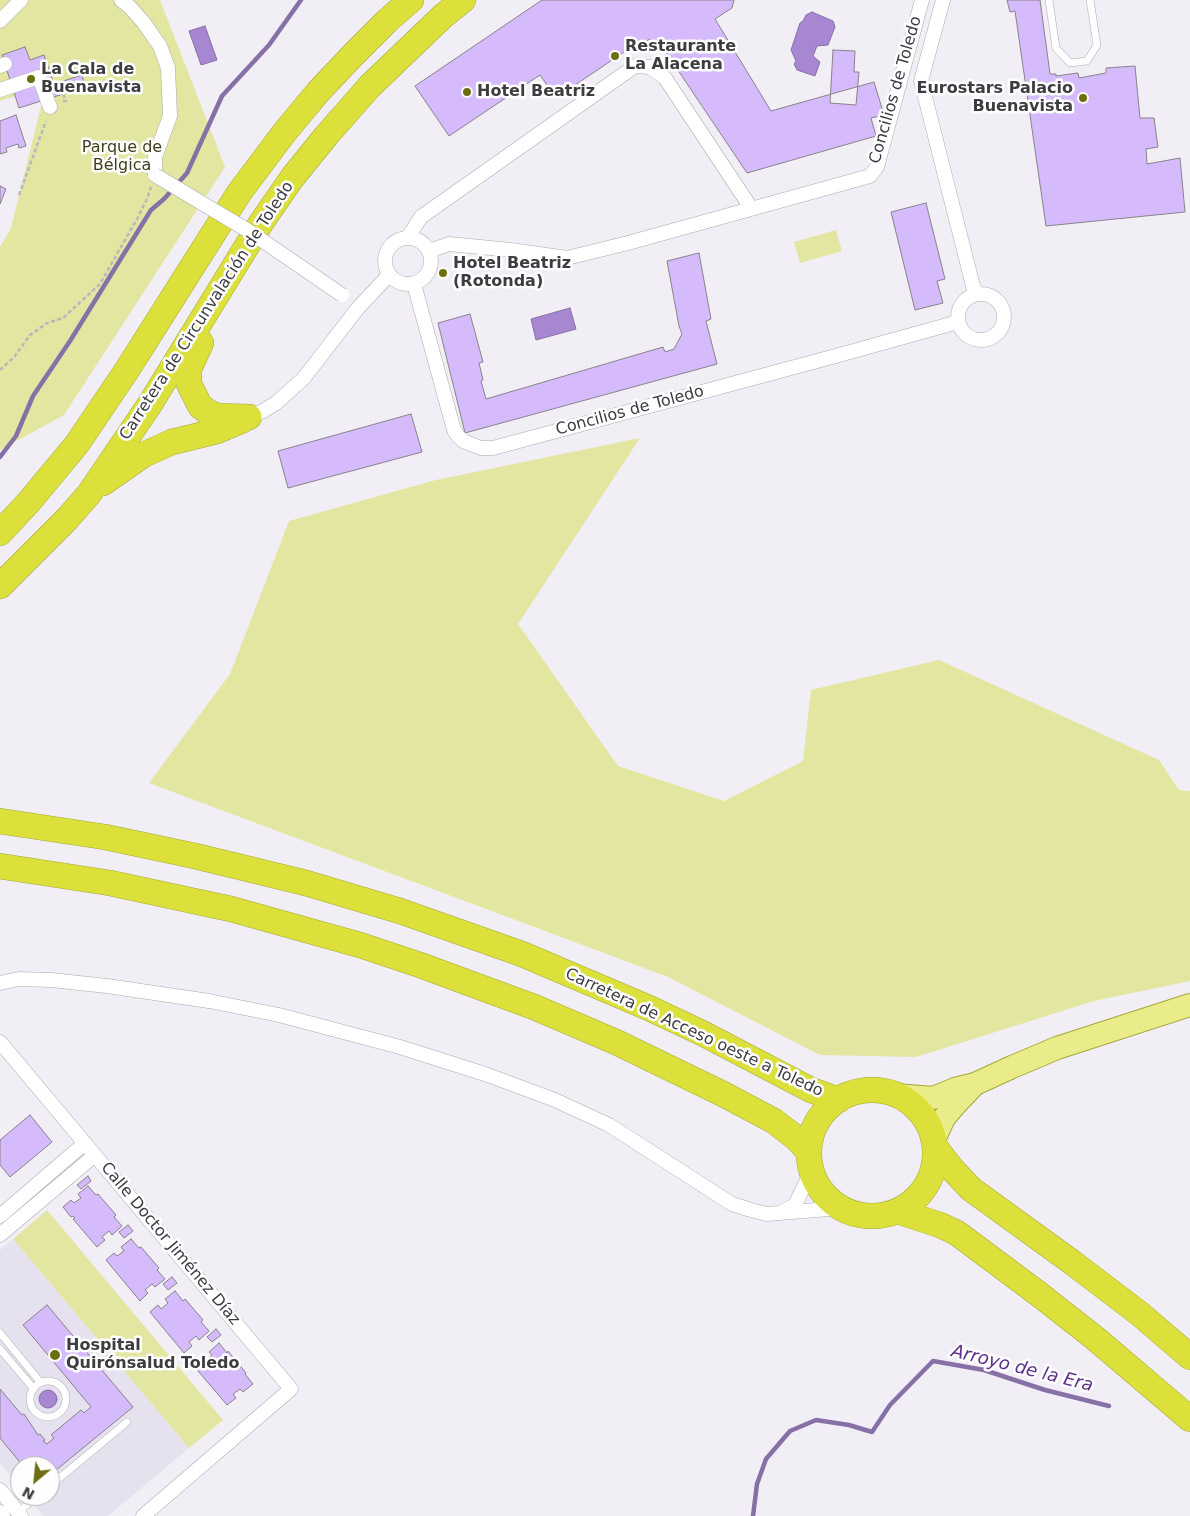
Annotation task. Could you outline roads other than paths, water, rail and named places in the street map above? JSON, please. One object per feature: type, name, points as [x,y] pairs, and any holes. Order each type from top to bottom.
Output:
[{"type":"highway","points":[[0,533],[77,444],[127,370],[239,193],[284,133],[318,92],[352,56],[411,0]]},
{"type":"highway","name":"Carretera de Circunvalación de Toledo","points":[[0,586],[67,519],[89,494],[150,404],[239,259],[292,178],[370,86],[443,16],[463,0]]},
{"type":"highway","points":[[239,259],[224,302],[197,350],[189,369],[189,384],[200,406],[208,412],[218,416],[249,417]]},
{"type":"highway","points":[[89,494],[143,454],[172,442],[217,431],[249,417]]},
{"type":"highway","name":"Carretera de Acceso oeste a Toledo","points":[[0,821],[105,837],[195,856],[306,883],[400,911],[522,954],[618,994],[704,1034],[811,1090],[839,1100]]},
{"type":"highway","points":[[0,866],[110,883],[221,907],[360,945],[534,1007],[616,1042],[774,1120],[796,1138],[810,1161],[818,1185],[828,1198],[841,1208],[854,1214],[883,1215],[897,1211],[911,1203],[922,1192],[930,1178],[934,1162],[934,1143]]},
{"type":"highway","name":"Carretera de Acceso oeste a Toledo","points":[[810,1161],[811,1140],[814,1128],[829,1108],[839,1100],[857,1092],[877,1091],[896,1095],[920,1113],[929,1126],[934,1143],[952,1169],[970,1189],[1140,1314],[1190,1357]]},
{"type":"highway","points":[[897,1211],[940,1225],[957,1233],[1090,1333],[1190,1419]]},
{"type":"main road","points":[[896,1095],[933,1098],[955,1089],[976,1084],[1057,1048],[1190,1005]]},
{"type":"main road","points":[[934,1143],[944,1118],[976,1084]]},
{"type":"street","points":[[0,21],[21,0]]},
{"type":"street","points":[[122,0],[144,22],[160,46],[168,68],[170,116],[155,157],[155,175],[247,230],[342,295]]},
{"type":"street","name":"Concilios de Toledo","points":[[429,251],[449,244],[567,258],[870,176],[877,167],[922,0]]},
{"type":"street","name":"Concilios de Toledo","points":[[943,0],[921,82],[973,286],[977,294]]},
{"type":"street","points":[[408,237],[421,217],[635,66],[650,67],[665,78],[751,208]]},
{"type":"street","points":[[0,90],[39,77],[50,107]]},
{"type":"street","points":[[401,238],[415,238],[421,241],[429,251],[431,266],[421,280],[414,284],[400,283],[389,275],[384,261],[388,247],[394,242],[401,238]]},
{"type":"street","points":[[249,417],[263,412],[276,403],[303,379],[358,308],[389,275]]},
{"type":"street","name":"Concilios de Toledo","points":[[414,284],[454,430],[463,441],[481,448],[493,448],[619,415],[958,322]]},
{"type":"street","points":[[977,294],[991,296],[1001,306],[1003,313],[1004,320],[998,333],[985,340],[971,338],[965,334],[958,322],[960,307],[970,297],[977,294]]},
{"type":"street","points":[[0,983],[19,980],[51,980],[208,1001],[278,1015],[400,1047],[485,1074],[554,1100],[609,1125],[732,1204],[767,1214],[841,1208]]},
{"type":"street","name":"Calle Doctor Jiménez Díaz","points":[[0,1042],[291,1389],[143,1516]]},
{"type":"street","points":[[0,1216],[85,1143]]},
{"type":"street","points":[[0,1235],[96,1155]]},
{"type":"street","points":[[781,1213],[795,1205],[810,1161]]},
{"type":"street","points":[[0,1490],[20,1514]]},
{"type":"street","points":[[0,1512],[4,1516]]},
{"type":"lane","points":[[1049,0],[1056,48],[1070,63],[1087,61],[1097,45],[1090,0]]},
{"type":"lane","points":[[0,1333],[42,1382]]},
{"type":"lane","points":[[0,1350],[34,1389]]},
{"type":"lane","points":[[42,1382],[54,1382],[64,1390],[66,1403],[60,1413],[54,1416],[41,1416],[32,1407],[31,1395],[34,1389],[42,1382]]},
{"type":"lane","points":[[60,1478],[126,1422]]},
{"type":"waterway","points":[[0,457],[16,436],[33,396],[70,341],[151,210],[164,199],[187,173],[222,96],[269,45],[301,0]]},
{"type":"waterway","name":"Arroyo de la Era","points":[[753,1516],[757,1484],[766,1459],[790,1431],[816,1420],[849,1425],[872,1432],[890,1405],[933,1361],[984,1370],[1045,1390],[1109,1406]]},
{"type":"place","name":"Restaurante La Alacena","points":[[615,56]]},
{"type":"place","name":"La Cala de Buenavista","points":[[31,79]]},
{"type":"place","name":"Hotel Beatriz","points":[[467,92]]},
{"type":"place","name":"Eurostars Palacio Buenavista","points":[[1083,98]]},
{"type":"place","name":"Hotel Beatriz (Rotonda)","points":[[443,273]]},
{"type":"place","name":"Hospital Quirónsalud Toledo","points":[[55,1355]]},
{"type":"park label","name":"Parque de Bélgica","points":[[122,157]]}]
